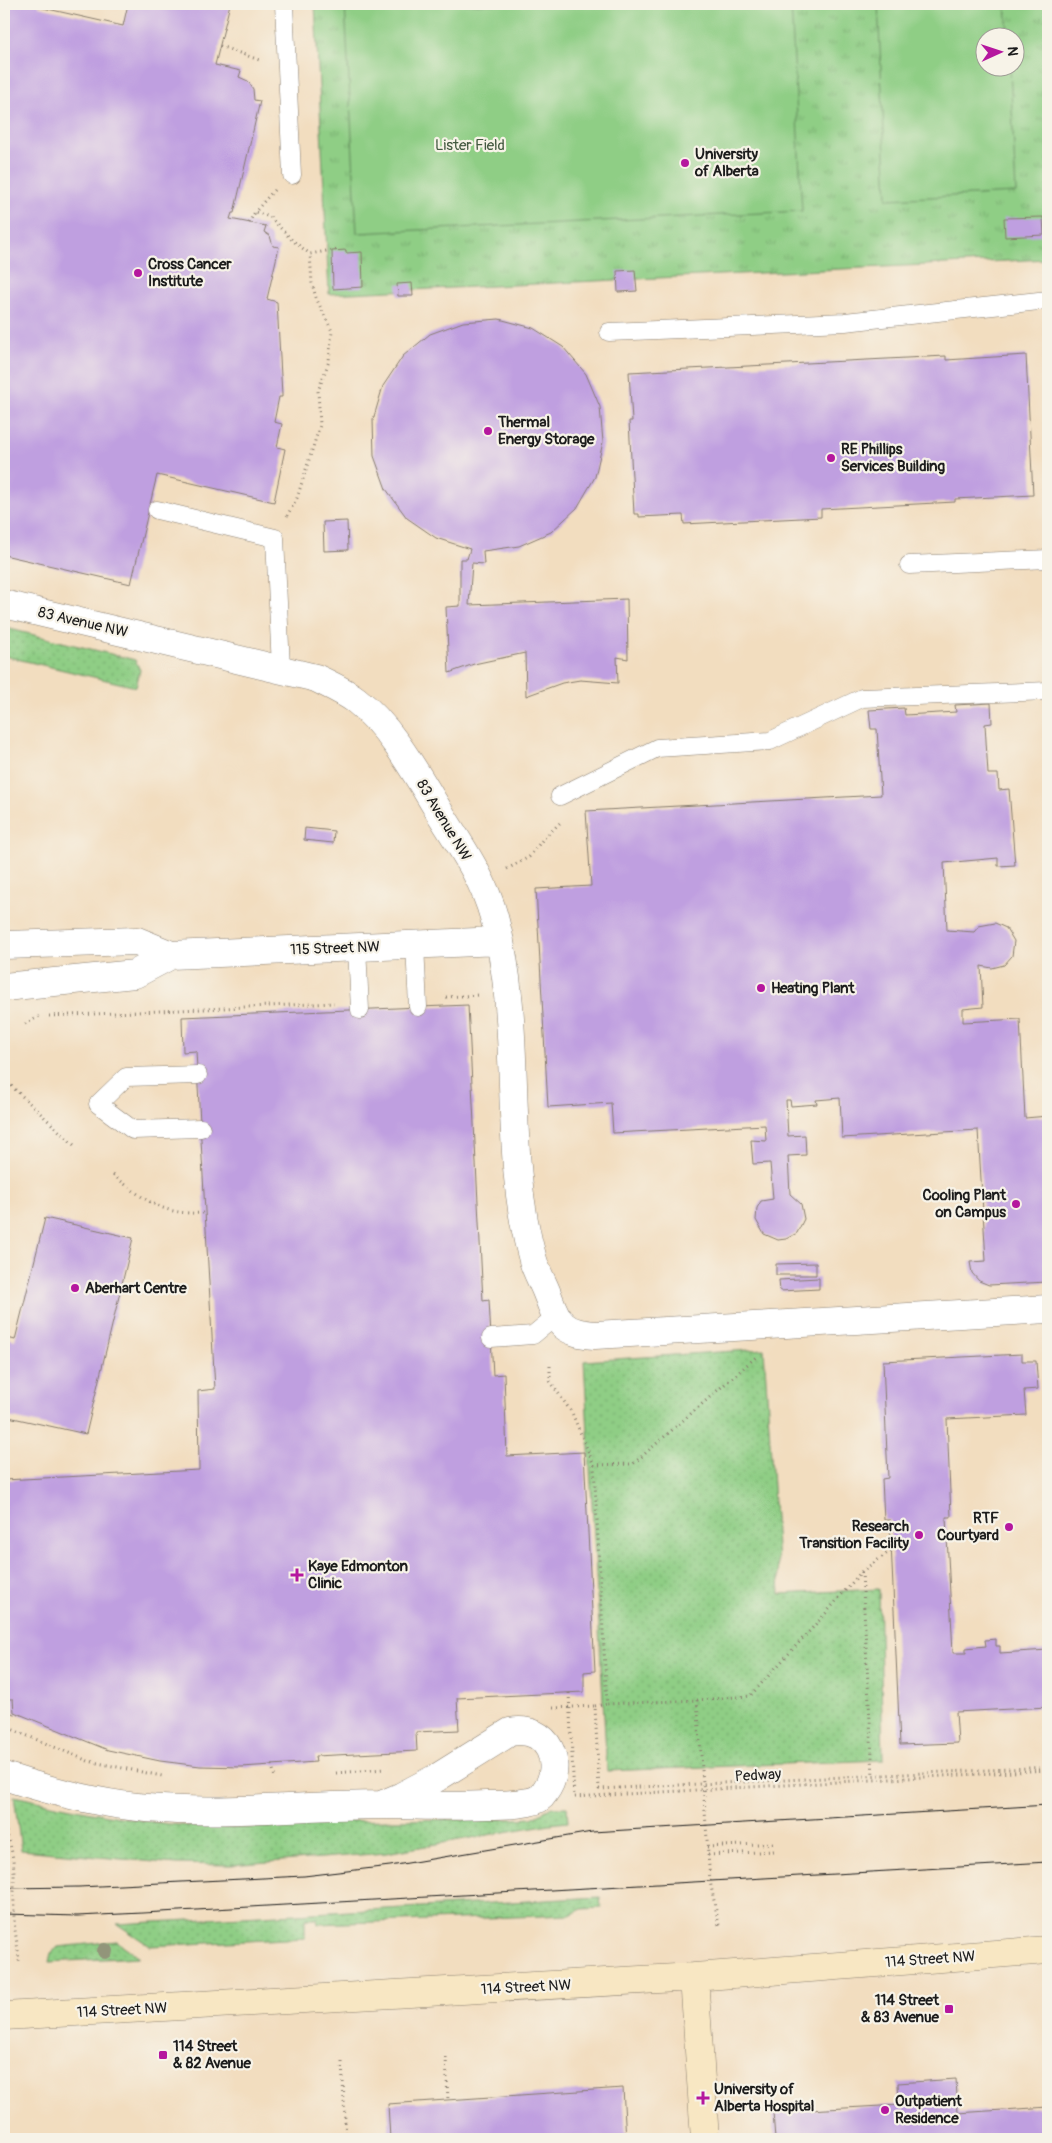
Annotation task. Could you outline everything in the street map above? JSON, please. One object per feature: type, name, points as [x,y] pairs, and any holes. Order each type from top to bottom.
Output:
[{"type":"main road","name":"114 Street NW","points":[[4,2016],[694,1977],[1048,1950]]},
{"type":"main road","points":[[694,1977],[705,2139]]},
{"type":"street","name":"83 Avenue NW","points":[[4,604],[281,668],[316,678],[357,700],[404,755],[461,847],[481,884],[494,915],[500,941],[508,1005],[521,1199],[533,1261],[556,1316]]},
{"type":"street","name":"115 Street NW","points":[[4,945],[137,940],[171,955]]},
{"type":"street","name":"115 Street NW","points":[[4,987],[135,974],[171,955],[500,941]]},
{"type":"street","points":[[556,1316],[564,1326],[576,1332],[595,1335],[1048,1309]]},
{"type":"street","points":[[4,1776],[69,1794],[153,1809],[238,1812],[381,1805],[448,1807],[531,1802],[542,1797],[553,1778],[553,1755],[549,1745],[540,1737],[519,1730],[510,1732],[438,1777],[381,1805]]},
{"type":"lane","points":[[284,4],[292,172]]},
{"type":"lane","points":[[609,332],[845,322],[1048,300]]},
{"type":"lane","points":[[157,510],[275,538],[281,668]]},
{"type":"lane","points":[[909,565],[1048,559]]},
{"type":"lane","points":[[560,796],[657,748],[770,741],[862,698],[1048,691]]},
{"type":"lane","points":[[415,945],[418,1007]]},
{"type":"lane","points":[[357,947],[360,1010]]},
{"type":"lane","points":[[198,1074],[126,1077],[98,1104],[133,1130],[201,1128]]},
{"type":"lane","points":[[491,1338],[533,1335],[556,1316]]},
{"type":"path","points":[[114,4],[128,6]]},
{"type":"path","points":[[220,46],[287,69]]},
{"type":"path","points":[[249,223],[254,212],[292,172]]},
{"type":"path","points":[[254,212],[270,217],[292,240],[310,254],[314,291],[332,331],[329,361],[318,391],[320,425],[297,498],[275,538]]},
{"type":"path","points":[[310,254],[338,250]]},
{"type":"path","points":[[481,884],[529,856],[543,839],[562,822],[560,796]]},
{"type":"path","points":[[446,998],[486,995]]},
{"type":"path","points":[[25,1024],[38,1016],[342,1003]]},
{"type":"path","points":[[4,1079],[75,1146]]},
{"type":"path","points":[[113,1175],[151,1204],[183,1214],[205,1213]]},
{"type":"path","points":[[594,1465],[634,1464],[760,1354]]},
{"type":"path","points":[[550,1366],[550,1381],[572,1413],[594,1465],[607,1704]]},
{"type":"path","points":[[549,1708],[750,1696],[862,1571],[892,1550]]},
{"type":"path","points":[[862,1571],[873,1776]]},
{"type":"path","name":"Pedway","points":[[569,1693],[574,1797],[1048,1768]]},
{"type":"path","points":[[697,1700],[710,1881],[719,1925]]},
{"type":"path","points":[[595,1706],[599,1789],[1048,1768]]},
{"type":"path","points":[[4,1732],[14,1712]]},
{"type":"path","points":[[5,1727],[88,1760],[167,1777]]},
{"type":"path","points":[[272,1765],[275,1778]]},
{"type":"path","points":[[331,1773],[393,1768]]},
{"type":"path","points":[[265,1778],[284,1777]]},
{"type":"path","points":[[4,1827],[11,1844],[15,1867],[14,1914],[19,1961]]},
{"type":"path","points":[[707,1847],[774,1843]]},
{"type":"path","points":[[708,1854],[774,1851]]},
{"type":"path","points":[[446,2057],[448,2101]]},
{"type":"path","points":[[342,2062],[346,2139]]},
{"type":"green space","name":"Lister Field","points":[[315,4],[1048,4],[1048,259],[329,294]]},
{"type":"green space","points":[[345,4],[791,4],[802,211],[357,233]]},
{"type":"green space","points":[[878,4],[1006,4],[1007,28],[974,28],[974,78],[1010,78],[1016,193],[887,199]]},
{"type":"green space","points":[[4,629],[135,660],[140,670],[136,687],[4,656]]},
{"type":"green space","points":[[764,1349],[780,1594],[879,1589],[883,1760],[607,1771],[584,1361]]},
{"type":"green space","points":[[14,1796],[142,1821],[220,1828],[267,1827],[345,1821],[532,1818],[552,1807],[567,1807],[568,1822],[386,1853],[230,1865],[177,1864],[21,1850]]},
{"type":"green space","points":[[600,1897],[601,1908],[582,1909],[570,1915],[318,1924],[317,1919],[305,1919],[305,1938],[150,1946],[117,1924]]},
{"type":"green space","points":[[117,1941],[139,1957],[49,1962],[51,1953],[58,1947]]},
{"type":"building","name":"Cross Cancer Institute","points":[[4,4],[39,4],[39,7],[123,26],[128,4],[230,4],[215,65],[241,71],[239,77],[248,81],[253,89],[254,100],[260,101],[234,213],[232,213],[230,219],[266,226],[264,232],[270,236],[273,246],[279,247],[267,299],[277,302],[282,397],[279,397],[274,422],[282,424],[277,447],[285,449],[274,502],[157,475],[131,584],[4,555]]},
{"type":"building","points":[[1043,217],[1044,235],[1005,237],[1004,218]]},
{"type":"building","points":[[346,250],[346,253],[362,252],[363,287],[333,289],[332,251]]},
{"type":"building","points":[[635,270],[637,291],[618,292],[617,271]]},
{"type":"building","points":[[412,283],[413,296],[398,296],[397,284]]},
{"type":"building","name":"Thermal Energy Storage","points":[[499,319],[533,328],[563,347],[586,374],[600,407],[603,442],[595,477],[577,508],[551,532],[519,546],[483,551],[484,564],[472,563],[469,605],[627,599],[628,659],[617,657],[618,683],[580,680],[562,683],[526,696],[525,653],[474,664],[449,673],[446,607],[460,606],[460,559],[467,559],[470,549],[436,538],[407,518],[386,489],[374,456],[373,420],[383,386],[403,356],[430,334],[463,322]]},
{"type":"building","name":"RE Phillips Services Building","points":[[1026,355],[1033,495],[955,499],[955,502],[821,509],[821,517],[684,524],[683,515],[639,517],[639,514],[634,514],[629,421],[632,421],[629,372],[946,356],[946,360]]},
{"type":"building","points":[[347,521],[348,550],[324,551],[323,522]]},
{"type":"building","name":"Heating Plant","points":[[991,703],[992,723],[985,724],[988,774],[998,774],[999,790],[1009,789],[1015,865],[998,866],[998,858],[944,863],[947,930],[974,932],[979,926],[995,923],[1006,928],[1014,941],[1012,956],[1004,965],[992,968],[981,966],[983,1007],[963,1009],[963,1022],[1020,1019],[1025,1118],[1048,1116],[1048,1282],[989,1285],[979,1281],[972,1273],[970,1262],[986,1261],[978,1130],[842,1138],[840,1098],[816,1100],[817,1104],[791,1106],[790,1100],[786,1100],[788,1136],[805,1135],[806,1155],[788,1156],[790,1194],[801,1204],[804,1219],[797,1233],[786,1239],[778,1240],[764,1234],[756,1220],[757,1208],[761,1201],[773,1199],[770,1163],[753,1164],[751,1140],[766,1141],[765,1125],[613,1133],[611,1103],[548,1107],[536,889],[591,886],[586,811],[881,795],[877,729],[871,729],[869,710],[904,708],[905,715],[956,712],[955,705]]},
{"type":"building","points":[[305,828],[334,831],[333,843],[304,840]]},
{"type":"building","points":[[468,1005],[483,1301],[489,1300],[493,1375],[504,1374],[507,1456],[584,1452],[595,1671],[584,1672],[584,1692],[457,1698],[459,1730],[416,1732],[417,1751],[315,1756],[316,1762],[242,1767],[200,1766],[160,1761],[108,1750],[14,1712],[13,1699],[4,1699],[4,1480],[199,1470],[198,1391],[215,1389],[196,1051],[183,1052],[182,1017]]},
{"type":"building","name":"Aberhart Centre","points":[[45,1218],[133,1238],[86,1434],[4,1416],[4,1337],[15,1340]]},
{"type":"building","points":[[816,1263],[816,1275],[776,1275],[776,1264]]},
{"type":"building","points":[[819,1278],[819,1289],[780,1291],[779,1280]]},
{"type":"building","name":"Research Transition Facility","points":[[1022,1354],[1022,1361],[1036,1361],[1038,1389],[1024,1390],[1026,1415],[947,1419],[951,1517],[946,1517],[953,1653],[966,1653],[966,1648],[986,1646],[985,1640],[996,1639],[996,1646],[1000,1646],[1000,1653],[1048,1650],[1048,1707],[956,1712],[958,1743],[900,1745],[890,1520],[884,1520],[882,1479],[888,1478],[883,1361]]},
{"type":"building","name":"Outpatient Residence","points":[[956,2079],[958,2113],[1048,2107],[1048,2139],[775,2139],[773,2112],[899,2105],[898,2083]]},
{"type":"building","points":[[623,2088],[626,2139],[390,2139],[388,2104]]},
{"type":"tram line","points":[[4,1888],[79,1887],[304,1876],[390,1866],[592,1832],[1048,1805]]},
{"type":"tram line","points":[[4,1914],[77,1916],[143,1913],[1048,1862]]},
{"type":"place","name":"University of Alberta","points":[[685,163]]},
{"type":"place","name":"Cross Cancer Institute","points":[[138,273]]},
{"type":"place","name":"Thermal Energy Storage","points":[[488,431]]},
{"type":"place","name":"RE Phillips Services Building","points":[[831,458]]},
{"type":"place","name":"Heating Plant","points":[[761,988]]},
{"type":"place","name":"Cooling Plant on Campus","points":[[1016,1204]]},
{"type":"place","name":"Aberhart Centre","points":[[75,1288]]},
{"type":"place","name":"RTF Courtyard","points":[[1009,1527]]},
{"type":"place","name":"Research Transition Facility","points":[[919,1535]]},
{"type":"place","name":"Kaye Edmonton Clinic","points":[[297,1575]]},
{"type":"place","name":"114 Street & 83 Avenue","points":[[949,2009]]},
{"type":"place","name":"114 Street & 82 Avenue","points":[[163,2055]]},
{"type":"place","name":"University of Alberta Hospital","points":[[703,2098]]},
{"type":"place","name":"Outpatient Residence","points":[[885,2110]]}]
